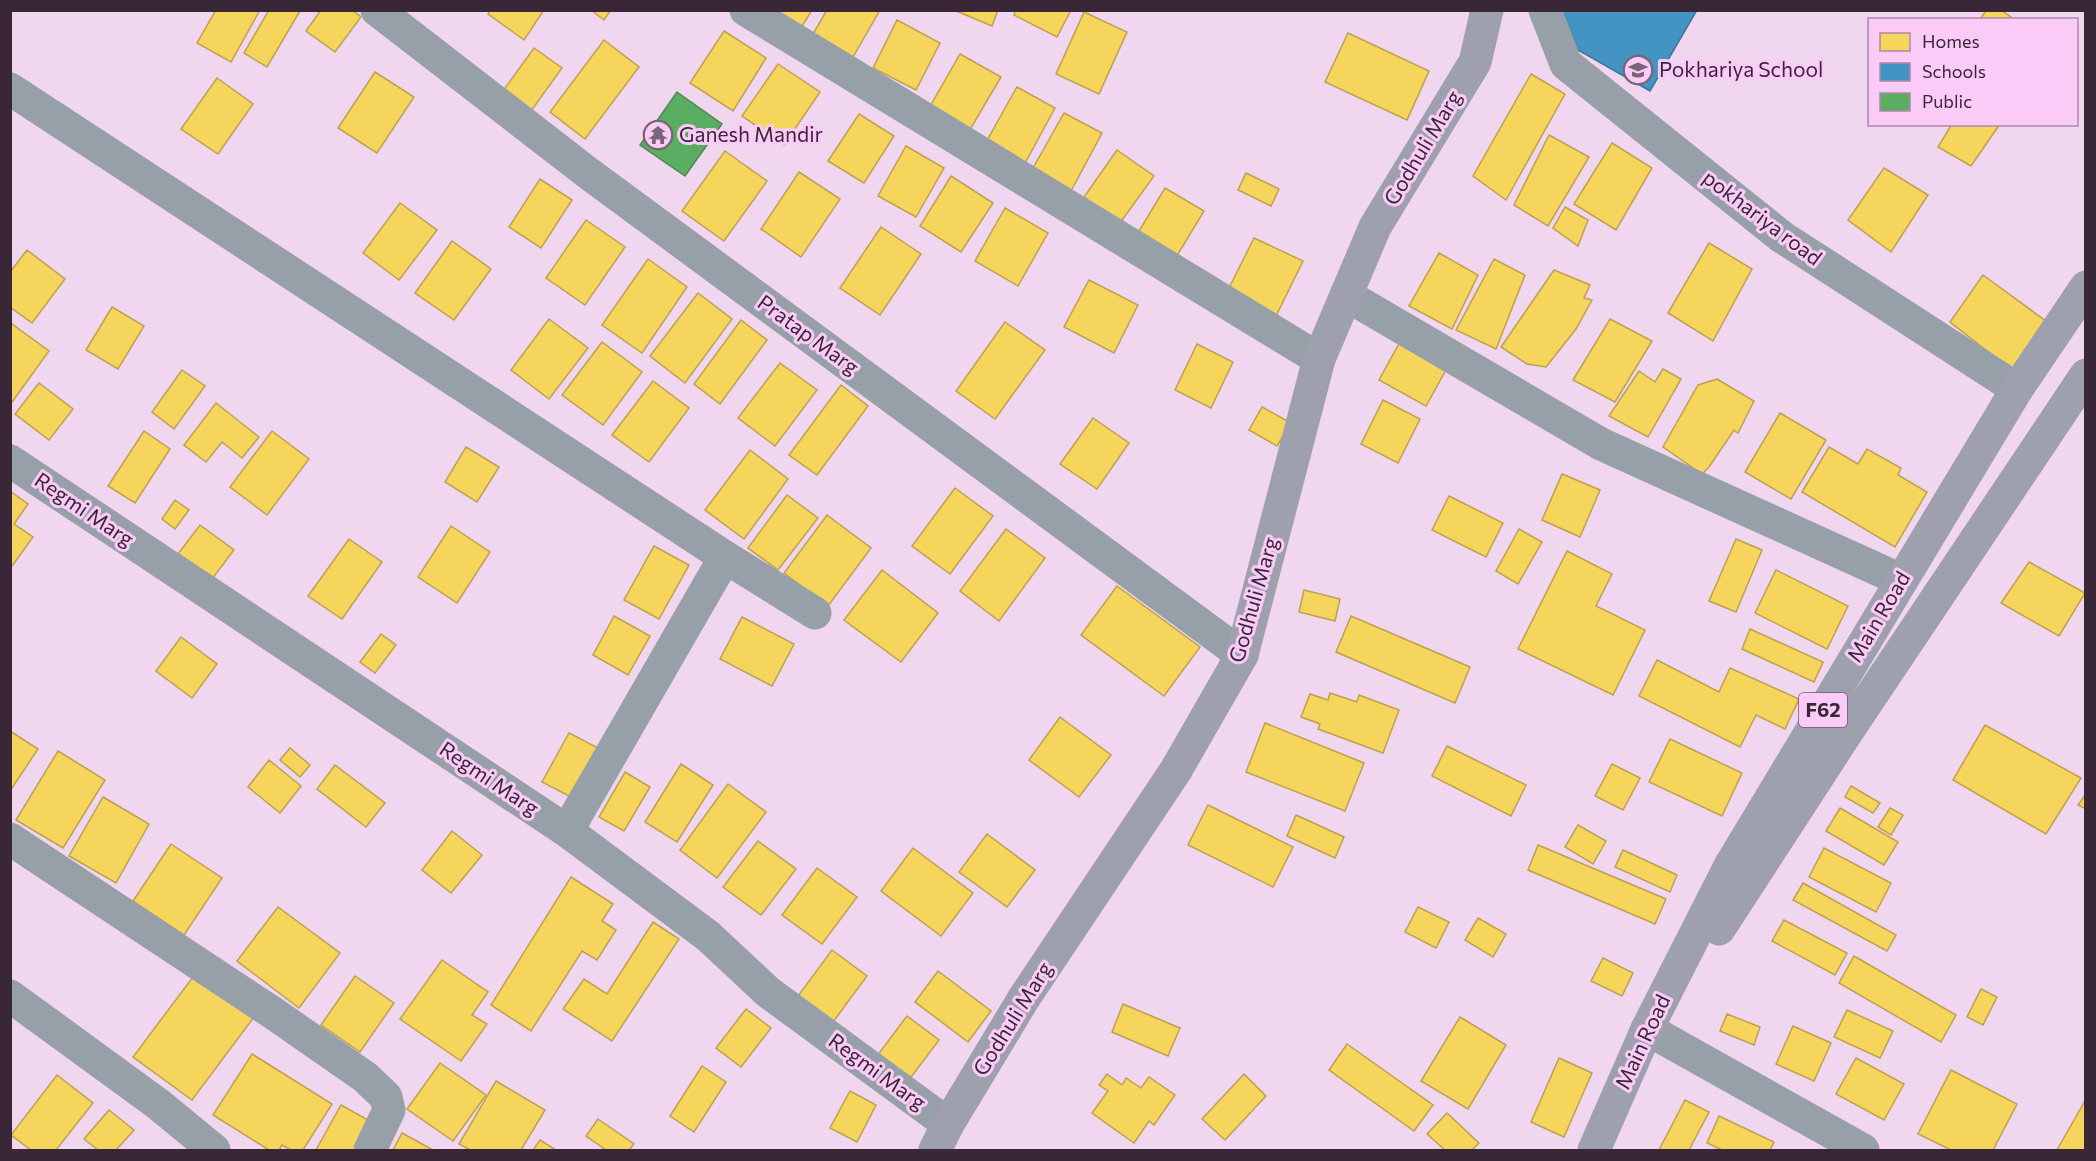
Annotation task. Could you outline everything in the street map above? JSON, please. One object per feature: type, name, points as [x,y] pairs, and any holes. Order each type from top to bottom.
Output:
[{"type":"main road","name":"Godhuli Marg","points":[[942,1137],[1024,998],[1176,770],[1242,655],[1318,359],[1375,227],[1475,62],[1487,10]]},
{"type":"main road","name":"Main Road","points":[[1613,1150],[1657,1035],[1730,866],[2017,389],[2085,287]]},
{"type":"main road","name":"Main Road","points":[[1594,1150],[1723,921],[2085,375]]},
{"type":"street","name":"Pratap Marg","points":[[377,10],[588,173],[1242,655]]},
{"type":"street","points":[[746,10],[1318,359]]},
{"type":"street","name":"pokhariya road","points":[[1545,10],[1566,63],[1575,71],[1782,237],[2017,389]]},
{"type":"street","points":[[10,88],[725,557],[815,613]]},
{"type":"street","points":[[1346,295],[1600,444],[1901,580]]},
{"type":"street","name":"Regmi Marg","points":[[10,461],[567,831],[708,936],[768,992],[942,1137]]},
{"type":"street","points":[[567,831],[725,557]]},
{"type":"street","points":[[10,839],[263,1006],[365,1077],[386,1097],[389,1110],[370,1150]]},
{"type":"street","points":[[10,996],[158,1104],[214,1150]]},
{"type":"street","points":[[1657,1035],[1863,1150]]},
{"type":"building: Homes","points":[[216,10],[260,10],[231,62],[197,43]]},
{"type":"building: Homes","points":[[269,10],[300,11],[267,67],[244,53]]},
{"type":"building: Homes","points":[[321,10],[352,10],[361,17],[335,52],[306,31]]},
{"type":"building: Homes","points":[[490,10],[544,10],[524,40],[488,14]]},
{"type":"building: Homes","points":[[591,10],[611,10],[604,20]]},
{"type":"building: Homes","points":[[774,10],[812,10],[801,28]]},
{"type":"building: Homes","points":[[827,10],[880,10],[853,57],[813,34]]},
{"type":"building: Homes","points":[[954,10],[998,10],[992,26]]},
{"type":"building: Homes","points":[[1016,10],[1071,10],[1057,37],[1014,15]]},
{"type":"building: Homes","points":[[1986,10],[2001,10],[2012,18],[1981,18]]},
{"type":"building: Homes","points":[[1084,12],[1127,32],[1099,94],[1056,74]]},
{"type":"building: Homes","points":[[897,20],[940,43],[916,90],[873,68]]},
{"type":"building: Homes","points":[[724,31],[766,58],[733,111],[690,83]]},
{"type":"building: Homes","points":[[1348,33],[1429,71],[1407,120],[1325,82]]},
{"type":"building: Homes","points":[[604,40],[639,67],[585,139],[550,112]]},
{"type":"building: Homes","points":[[534,48],[562,68],[531,111],[503,91]]},
{"type":"building: Homes","points":[[960,54],[1001,77],[968,133],[928,110]]},
{"type":"building: Homes","points":[[778,64],[820,92],[784,145],[742,116]]},
{"type":"building: Homes","points":[[375,72],[414,97],[377,153],[338,128]]},
{"type":"building: Homes","points":[[1531,74],[1565,94],[1506,200],[1473,176]]},
{"type":"building: Homes","points":[[217,78],[253,104],[218,154],[181,129]]},
{"type":"building: Homes","points":[[1017,87],[1055,108],[1024,165],[985,144]]},
{"type":"building: Homes","points":[[1064,113],[1102,133],[1071,191],[1032,170]]},
{"type":"building: Homes","points":[[859,114],[894,136],[864,183],[828,161]]},
{"type":"building: Homes","points":[[1951,126],[1999,126],[1971,166],[1938,147]]},
{"type":"building: Homes","points":[[1549,135],[1589,157],[1548,226],[1514,205]]},
{"type":"building: Homes","points":[[1612,143],[1652,168],[1616,230],[1574,204]]},
{"type":"building: Homes","points":[[906,146],[944,168],[916,217],[878,196]]},
{"type":"building: Homes","points":[[1117,150],[1154,176],[1120,223],[1084,197]]},
{"type":"building: Homes","points":[[725,151],[767,181],[724,241],[682,211]]},
{"type":"building: Homes","points":[[1884,168],[1928,195],[1891,252],[1848,220]]},
{"type":"building: Homes","points":[[799,172],[840,199],[801,257],[761,229]]},
{"type":"building: Homes","points":[[1246,173],[1279,189],[1271,206],[1238,190]]},
{"type":"building: Homes","points":[[951,176],[993,203],[961,252],[920,226]]},
{"type":"building: Homes","points":[[540,179],[572,200],[541,248],[509,227]]},
{"type":"building: Homes","points":[[1165,188],[1204,211],[1175,259],[1136,236]]},
{"type":"building: Homes","points":[[400,203],[437,230],[399,280],[363,253]]},
{"type":"building: Homes","points":[[1565,207],[1588,220],[1578,246],[1553,228]]},
{"type":"building: Homes","points":[[1005,208],[1048,233],[1018,286],[975,261]]},
{"type":"building: Homes","points":[[586,220],[625,247],[585,305],[546,278]]},
{"type":"building: Homes","points":[[881,227],[921,254],[880,315],[840,288]]},
{"type":"building: Homes","points":[[1254,238],[1303,261],[1276,316],[1227,292]]},
{"type":"building: Homes","points":[[452,241],[491,269],[454,320],[415,293]]},
{"type":"building: Homes","points":[[1709,243],[1752,269],[1713,341],[1668,313]]},
{"type":"building: Homes","points":[[27,250],[65,279],[32,323],[10,307],[10,272]]},
{"type":"building: Homes","points":[[1439,253],[1478,275],[1452,329],[1409,306]]},
{"type":"building: Homes","points":[[648,259],[687,287],[642,353],[602,325]]},
{"type":"building: Homes","points":[[1494,259],[1525,275],[1496,349],[1456,330]]},
{"type":"building: Homes","points":[[1554,270],[1590,285],[1584,298],[1592,300],[1576,329],[1546,367],[1527,364],[1501,347]]},
{"type":"building: Homes","points":[[1983,275],[2050,324],[2014,372],[1950,322]]},
{"type":"building: Homes","points":[[1089,280],[1138,305],[1114,353],[1064,327]]},
{"type":"building: Homes","points":[[698,293],[732,319],[685,383],[650,356]]},
{"type":"building: Homes","points":[[112,307],[144,326],[118,369],[86,350]]},
{"type":"building: Homes","points":[[549,319],[588,348],[549,399],[511,370]]},
{"type":"building: Homes","points":[[1610,319],[1652,341],[1615,402],[1573,380]]},
{"type":"building: Homes","points":[[741,320],[767,340],[720,404],[694,384]]},
{"type":"building: Homes","points":[[1005,322],[1045,350],[995,419],[956,391]]},
{"type":"building: Homes","points":[[12,324],[49,351],[10,405],[10,326]]},
{"type":"building: Homes","points":[[602,342],[642,372],[603,425],[562,395]]},
{"type":"building: Homes","points":[[1400,342],[1447,368],[1426,406],[1379,380]]},
{"type":"building: Homes","points":[[1197,344],[1233,362],[1211,408],[1175,390]]},
{"type":"building: Homes","points":[[780,363],[817,390],[775,446],[738,418]]},
{"type":"building: Homes","points":[[1663,369],[1681,379],[1648,437],[1609,416],[1639,371],[1655,382]]},
{"type":"building: Homes","points":[[182,370],[205,386],[174,429],[152,412]]},
{"type":"building: Homes","points":[[1717,379],[1754,401],[1738,433],[1734,430],[1702,474],[1663,447],[1698,385]]},
{"type":"building: Homes","points":[[653,381],[689,408],[649,462],[612,435]]},
{"type":"building: Homes","points":[[39,383],[73,409],[49,440],[15,414]]},
{"type":"building: Homes","points":[[841,385],[868,406],[817,475],[789,455]]},
{"type":"building: Homes","points":[[1383,400],[1420,419],[1398,463],[1361,444]]},
{"type":"building: Homes","points":[[216,403],[259,437],[242,458],[222,442],[206,462],[184,445]]},
{"type":"building: Homes","points":[[1262,407],[1291,423],[1277,446],[1249,430]]},
{"type":"building: Homes","points":[[1780,413],[1826,440],[1791,499],[1745,472]]},
{"type":"building: Homes","points":[[1093,418],[1129,443],[1097,489],[1060,464]]},
{"type":"building: Homes","points":[[144,431],[170,449],[135,503],[108,486]]},
{"type":"building: Homes","points":[[272,431],[309,459],[267,515],[230,487]]},
{"type":"building: Homes","points":[[466,447],[499,467],[477,502],[445,482]]},
{"type":"building: Homes","points":[[1829,447],[1858,464],[1867,449],[1901,468],[1898,475],[1927,492],[1895,547],[1802,492]]},
{"type":"building: Homes","points":[[750,450],[788,479],[744,539],[705,510]]},
{"type":"building: Homes","points":[[1562,474],[1600,490],[1580,537],[1542,520]]},
{"type":"building: Homes","points":[[955,488],[993,516],[950,574],[912,546]]},
{"type":"building: Homes","points":[[10,491],[28,504],[14,524],[33,537],[10,569]]},
{"type":"building: Homes","points":[[787,495],[818,518],[778,570],[748,548]]},
{"type":"building: Homes","points":[[1449,496],[1503,523],[1486,557],[1432,530]]},
{"type":"building: Homes","points":[[175,500],[189,510],[175,529],[162,519]]},
{"type":"building: Homes","points":[[827,515],[871,548],[828,606],[784,573]]},
{"type":"building: Homes","points":[[200,525],[234,550],[212,579],[178,554]]},
{"type":"building: Homes","points":[[451,526],[490,552],[457,603],[418,577]]},
{"type":"building: Homes","points":[[1006,529],[1045,558],[999,621],[960,591]]},
{"type":"building: Homes","points":[[1519,529],[1542,542],[1518,584],[1496,571]]},
{"type":"building: Homes","points":[[349,539],[382,562],[342,619],[308,596]]},
{"type":"building: Homes","points":[[1736,539],[1762,550],[1736,612],[1709,601]]},
{"type":"building: Homes","points":[[654,546],[689,565],[659,619],[624,600]]},
{"type":"building: Homes","points":[[1567,551],[1612,574],[1596,606],[1645,630],[1613,695],[1518,649]]},
{"type":"building: Homes","points":[[2029,562],[2085,593],[2059,636],[2001,603]]},
{"type":"building: Homes","points":[[882,570],[938,613],[901,662],[844,620]]},
{"type":"building: Homes","points":[[1776,570],[1848,606],[1827,649],[1755,613]]},
{"type":"building: Homes","points":[[1117,586],[1200,647],[1164,696],[1081,635]]},
{"type":"building: Homes","points":[[1304,590],[1340,599],[1335,621],[1299,612]]},
{"type":"building: Homes","points":[[614,616],[650,636],[628,675],[593,655]]},
{"type":"building: Homes","points":[[1351,616],[1470,667],[1455,703],[1336,652]]},
{"type":"building: Homes","points":[[742,617],[794,644],[772,686],[720,659]]},
{"type":"building: Homes","points":[[1750,629],[1823,662],[1814,682],[1742,649]]},
{"type":"building: Homes","points":[[381,634],[396,645],[375,673],[360,662]]},
{"type":"building: Homes","points":[[181,637],[217,664],[192,698],[156,671]]},
{"type":"building: Homes","points":[[1657,660],[1719,692],[1730,668],[1799,699],[1785,729],[1756,715],[1740,747],[1639,696]]},
{"type":"building: Homes","points":[[1330,693],[1357,702],[1359,695],[1399,710],[1383,753],[1318,729],[1320,724],[1301,717],[1310,694],[1328,700]]},
{"type":"building: Homes","points":[[1060,717],[1111,755],[1079,797],[1029,760]]},
{"type":"building: Homes","points":[[1265,723],[1364,763],[1345,811],[1246,772]]},
{"type":"building: Homes","points":[[1985,725],[2081,778],[2046,834],[1953,780]]},
{"type":"building: Homes","points":[[10,731],[38,749],[10,791]]},
{"type":"building: Homes","points":[[569,733],[598,748],[571,797],[542,782]]},
{"type":"building: Homes","points":[[1670,739],[1742,773],[1722,816],[1649,782]]},
{"type":"building: Homes","points":[[1447,746],[1526,785],[1511,816],[1432,776]]},
{"type":"building: Homes","points":[[290,748],[310,765],[300,777],[280,760]]},
{"type":"building: Homes","points":[[58,751],[105,780],[63,848],[16,820]]},
{"type":"building: Homes","points":[[269,760],[301,786],[280,813],[248,787]]},
{"type":"building: Homes","points":[[681,764],[713,785],[677,842],[645,822]]},
{"type":"building: Homes","points":[[1612,764],[1640,778],[1623,810],[1595,796]]},
{"type":"building: Homes","points":[[335,765],[385,803],[366,827],[317,789]]},
{"type":"building: Homes","points":[[625,772],[650,787],[624,831],[599,817]]},
{"type":"building: Homes","points":[[728,784],[766,812],[717,878],[680,850]]},
{"type":"building: Homes","points":[[1851,786],[1880,803],[1873,813],[1845,797]]},
{"type":"building: Homes","points":[[2086,794],[2086,809],[2078,805]]},
{"type":"building: Homes","points":[[103,797],[149,824],[116,883],[69,856]]},
{"type":"building: Homes","points":[[1208,805],[1293,847],[1273,887],[1188,845]]},
{"type":"building: Homes","points":[[1840,808],[1898,842],[1884,865],[1826,831]]},
{"type":"building: Homes","points":[[1890,808],[1903,815],[1891,835],[1878,827]]},
{"type":"building: Homes","points":[[1296,815],[1344,837],[1335,858],[1287,836]]},
{"type":"building: Homes","points":[[1578,825],[1606,841],[1593,864],[1565,847]]},
{"type":"building: Homes","points":[[452,831],[482,855],[451,893],[422,870]]},
{"type":"building: Homes","points":[[987,834],[1035,870],[1007,907],[959,872]]},
{"type":"building: Homes","points":[[758,841],[796,869],[761,915],[723,887]]},
{"type":"building: Homes","points":[[171,844],[222,878],[184,935],[133,901]]},
{"type":"building: Homes","points":[[1538,845],[1666,899],[1655,924],[1528,870]]},
{"type":"building: Homes","points":[[913,848],[973,893],[941,936],[881,891]]},
{"type":"building: Homes","points":[[1824,848],[1891,883],[1876,912],[1809,877]]},
{"type":"building: Homes","points":[[1623,850],[1677,875],[1670,892],[1615,867]]},
{"type":"building: Homes","points":[[817,868],[857,897],[822,944],[782,915]]},
{"type":"building: Homes","points":[[571,877],[613,904],[602,921],[616,930],[597,960],[582,951],[531,1031],[491,1005]]},
{"type":"building: Homes","points":[[1803,883],[1896,935],[1887,951],[1793,900]]},
{"type":"building: Homes","points":[[278,907],[340,953],[299,1008],[237,961]]},
{"type":"building: Homes","points":[[1418,907],[1449,922],[1436,948],[1405,932]]},
{"type":"building: Homes","points":[[1478,918],[1506,934],[1493,957],[1465,940]]},
{"type":"building: Homes","points":[[1784,920],[1847,953],[1835,975],[1772,941]]},
{"type":"building: Homes","points":[[653,922],[679,939],[612,1041],[563,1009],[584,979],[607,994]]},
{"type":"building: Homes","points":[[832,950],[867,976],[833,1022],[798,996]]},
{"type":"building: Homes","points":[[1854,956],[1956,1015],[1941,1042],[1839,983]]},
{"type":"building: Homes","points":[[1603,958],[1633,973],[1622,996],[1591,981]]},
{"type":"building: Homes","points":[[442,960],[488,992],[472,1015],[487,1024],[461,1061],[400,1019]]},
{"type":"building: Homes","points":[[199,969],[257,1013],[192,1100],[133,1057]]},
{"type":"building: Homes","points":[[938,971],[991,1011],[968,1042],[915,1002]]},
{"type":"building: Homes","points":[[355,976],[394,1003],[360,1052],[321,1025]]},
{"type":"building: Homes","points":[[1981,989],[1997,997],[1983,1025],[1967,1017]]},
{"type":"building: Homes","points":[[1123,1004],[1180,1028],[1168,1056],[1112,1032]]},
{"type":"building: Homes","points":[[746,1009],[771,1028],[741,1067],[716,1048]]},
{"type":"building: Homes","points":[[1847,1010],[1893,1031],[1880,1058],[1834,1037]]},
{"type":"building: Homes","points":[[1727,1014],[1760,1027],[1754,1045],[1720,1031]]},
{"type":"building: Homes","points":[[907,1016],[939,1040],[909,1080],[877,1056]]},
{"type":"building: Homes","points":[[1460,1017],[1506,1045],[1468,1109],[1421,1081]]},
{"type":"building: Homes","points":[[1793,1026],[1831,1043],[1814,1081],[1776,1064]]},
{"type":"building: Homes","points":[[1347,1044],[1433,1105],[1414,1131],[1329,1070]]},
{"type":"building: Homes","points":[[252,1054],[332,1104],[303,1150],[291,1150],[282,1145],[279,1150],[269,1150],[213,1115]]},
{"type":"building: Homes","points":[[1559,1058],[1592,1073],[1564,1137],[1531,1122]]},
{"type":"building: Homes","points":[[1856,1058],[1904,1084],[1884,1120],[1836,1094]]},
{"type":"building: Homes","points":[[440,1063],[486,1095],[453,1141],[407,1109]]},
{"type":"building: Homes","points":[[702,1066],[726,1082],[694,1132],[670,1116]]},
{"type":"building: Homes","points":[[1951,1070],[2017,1104],[1993,1150],[1951,1150],[1918,1134]]},
{"type":"building: Homes","points":[[1107,1074],[1122,1085],[1126,1078],[1141,1088],[1149,1077],[1175,1095],[1154,1125],[1149,1121],[1134,1143],[1092,1113],[1108,1091],[1099,1085]]},
{"type":"building: Homes","points":[[1244,1074],[1266,1096],[1225,1140],[1202,1119]]},
{"type":"building: Homes","points":[[57,1075],[93,1103],[56,1150],[31,1150],[11,1135]]},
{"type":"building: Homes","points":[[496,1081],[545,1110],[521,1150],[470,1150],[459,1144]]},
{"type":"building: Homes","points":[[850,1091],[876,1105],[857,1142],[830,1128]]},
{"type":"building: Homes","points":[[2086,1099],[2086,1150],[2057,1150]]},
{"type":"building: Homes","points":[[1685,1100],[1709,1112],[1689,1150],[1659,1150]]},
{"type":"building: Homes","points":[[341,1105],[377,1125],[363,1150],[316,1150]]},
{"type":"building: Homes","points":[[109,1110],[134,1130],[116,1150],[98,1150],[84,1139]]},
{"type":"building: Homes","points":[[1447,1113],[1479,1143],[1472,1150],[1445,1150],[1427,1134]]},
{"type":"building: Homes","points":[[1719,1116],[1774,1142],[1770,1150],[1722,1150],[1707,1143]]},
{"type":"building: Homes","points":[[598,1119],[634,1144],[629,1150],[606,1150],[586,1136]]},
{"type":"building: Homes","points":[[402,1133],[433,1150],[393,1150]]},
{"type":"building: Homes","points":[[540,1140],[556,1150],[533,1150]]},
{"type":"building: Schools","name":"Pokhariya School","points":[[1562,10],[1697,10],[1650,91],[1578,50]]},
{"type":"building: Public","points":[[677,92],[722,124],[685,176],[640,145]]},
{"type":"place","name":"Pokhariya School","points":[[1638,70]]},
{"type":"place","name":"Ganesh Mandir","points":[[658,135]]}]
